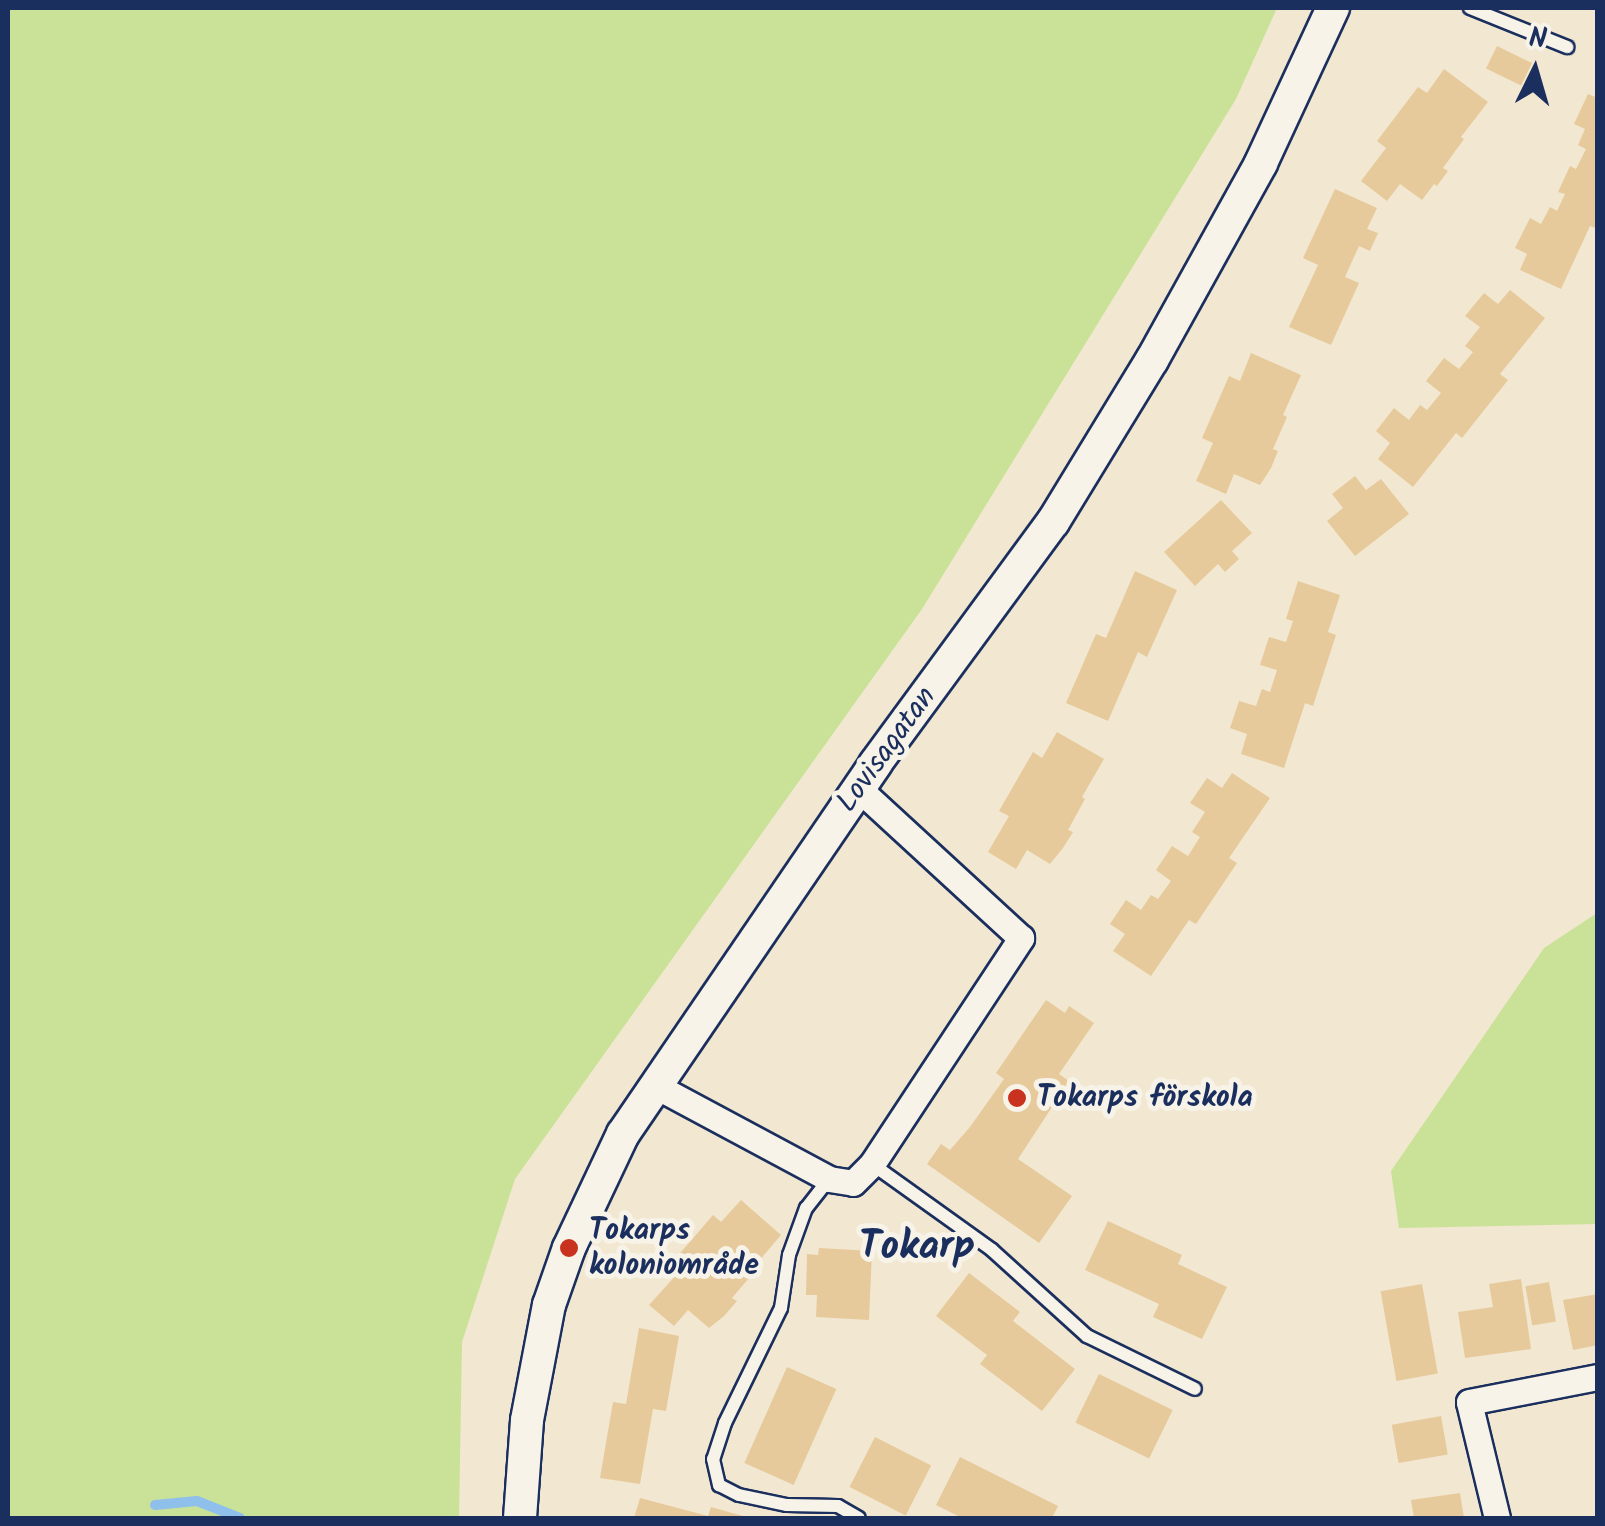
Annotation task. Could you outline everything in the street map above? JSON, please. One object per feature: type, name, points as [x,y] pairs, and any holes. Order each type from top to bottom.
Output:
[{"type":"street","name":"Lovisagatan","points":[[520,1518],[527,1420],[549,1305],[596,1188],[654,1085],[858,788],[1052,522],[1152,360],[1261,163],[1333,8]]},
{"type":"street","points":[[654,1085],[829,1179],[854,1183],[872,1164],[1021,938],[858,788]]},
{"type":"street","points":[[1497,1518],[1469,1402],[1598,1377]]},
{"type":"lane","points":[[1470,8],[1567,47]]},
{"type":"lane","points":[[872,1164],[992,1250],[1087,1336],[1195,1389]]},
{"type":"lane","points":[[829,1179],[806,1208],[790,1256],[780,1308],[725,1423],[713,1459],[719,1485],[740,1495],[788,1505],[838,1506],[859,1518]]},
{"type":"green space","points":[[8,8],[1277,8],[1236,99],[922,609],[515,1179],[462,1342],[459,1518],[8,1518]]},
{"type":"green space","points":[[1597,913],[1597,1224],[1399,1228],[1391,1171],[1544,948]]},
{"type":"building","points":[[1497,46],[1532,63],[1521,86],[1486,68]]},
{"type":"building","points":[[1444,69],[1488,102],[1461,137],[1464,139],[1443,168],[1448,171],[1437,186],[1434,184],[1422,200],[1400,184],[1387,201],[1361,181],[1386,148],[1377,141],[1418,87],[1427,93]]},
{"type":"building","points":[[1588,94],[1598,98],[1598,229],[1590,226],[1561,289],[1520,270],[1527,254],[1515,248],[1530,218],[1541,224],[1550,207],[1557,211],[1565,194],[1558,192],[1570,166],[1576,169],[1586,149],[1578,145],[1585,129],[1574,124]]},
{"type":"building","points":[[1335,189],[1377,208],[1367,229],[1378,233],[1370,251],[1359,246],[1345,277],[1359,283],[1331,345],[1289,327],[1318,265],[1303,258]]},
{"type":"building","points":[[1510,290],[1545,318],[1500,374],[1508,380],[1462,438],[1456,433],[1413,487],[1378,459],[1390,443],[1376,431],[1394,408],[1409,420],[1420,405],[1427,410],[1441,393],[1426,381],[1444,358],[1459,369],[1473,352],[1465,346],[1480,327],[1465,316],[1484,293],[1498,304]]},
{"type":"building","points":[[1251,353],[1301,375],[1283,415],[1287,417],[1273,449],[1278,451],[1271,468],[1260,485],[1234,474],[1226,494],[1196,481],[1213,443],[1202,438],[1229,376],[1240,381]]},
{"type":"building","points":[[1355,476],[1366,490],[1381,479],[1409,514],[1355,556],[1327,521],[1343,508],[1332,494]]},
{"type":"building","points":[[1221,500],[1252,533],[1232,551],[1239,559],[1225,572],[1218,564],[1195,586],[1164,552]]},
{"type":"building","points":[[1135,571],[1177,590],[1147,657],[1138,652],[1108,721],[1066,703],[1096,634],[1106,638]]},
{"type":"building","points":[[1298,581],[1340,595],[1328,632],[1336,635],[1313,706],[1305,703],[1284,768],[1241,754],[1247,734],[1230,728],[1239,701],[1256,706],[1262,689],[1270,692],[1277,670],[1260,665],[1269,637],[1286,642],[1293,621],[1286,619]]},
{"type":"building","points":[[1057,732],[1104,759],[1082,797],[1085,799],[1068,830],[1073,832],[1063,848],[1050,864],[1027,850],[1016,869],[988,852],[1009,816],[999,811],[1033,752],[1042,758]]},
{"type":"building","points":[[1232,773],[1270,798],[1229,858],[1237,863],[1196,924],[1189,920],[1151,976],[1113,951],[1125,934],[1110,924],[1126,900],[1141,910],[1151,895],[1158,899],[1171,881],[1156,870],[1172,846],[1188,856],[1200,837],[1192,832],[1205,812],[1190,803],[1207,778],[1222,788]]},
{"type":"building","points":[[1046,1000],[1065,1013],[1069,1006],[1094,1023],[1059,1074],[1069,1081],[1018,1159],[1072,1196],[1039,1243],[927,1164],[941,1144],[950,1150],[970,1127],[1004,1079],[996,1073]]},
{"type":"building","points":[[741,1200],[781,1235],[752,1269],[755,1271],[732,1298],[737,1301],[724,1316],[709,1328],[688,1310],[674,1326],[649,1305],[677,1274],[669,1266],[713,1215],[721,1222]]},
{"type":"building","points":[[1108,1221],[1182,1255],[1178,1264],[1227,1287],[1202,1339],[1153,1317],[1159,1304],[1085,1270]]},
{"type":"building","points":[[819,1248],[872,1251],[869,1320],[816,1317],[817,1295],[806,1295],[807,1254],[818,1255]]},
{"type":"building","points":[[969,1273],[1020,1312],[1013,1321],[1075,1369],[1042,1411],[980,1364],[987,1355],[936,1316]]},
{"type":"building","points":[[1521,1279],[1531,1349],[1465,1358],[1458,1312],[1493,1307],[1489,1284]]},
{"type":"building","points":[[1549,1282],[1556,1321],[1532,1326],[1525,1286]]},
{"type":"building","points":[[1422,1284],[1438,1374],[1396,1381],[1381,1291]]},
{"type":"building","points":[[1598,1294],[1598,1345],[1573,1350],[1563,1300]]},
{"type":"building","points":[[639,1328],[679,1336],[666,1411],[653,1409],[640,1484],[600,1478],[613,1402],[626,1404]]},
{"type":"building","points":[[787,1367],[836,1389],[794,1485],[744,1463]]},
{"type":"building","points":[[1099,1374],[1173,1410],[1149,1458],[1075,1423]]},
{"type":"building","points":[[1441,1416],[1448,1454],[1399,1463],[1392,1425]]},
{"type":"building","points":[[875,1437],[931,1466],[906,1515],[850,1487]]},
{"type":"building","points":[[960,1457],[1058,1506],[1052,1518],[962,1518],[936,1505]]},
{"type":"building","points":[[1460,1493],[1464,1518],[1414,1518],[1411,1500]]},
{"type":"building","points":[[640,1498],[708,1516],[711,1507],[750,1518],[634,1518]]},
{"type":"waterway","points":[[155,1505],[197,1501],[240,1518]]},
{"type":"place","name":"Tokarps förskola","points":[[1017,1098]]},
{"type":"place","name":"Tokarps koloniområde","points":[[569,1248]]},
{"type":"district","name":"Tokarp","points":[[917,1247]]}]
